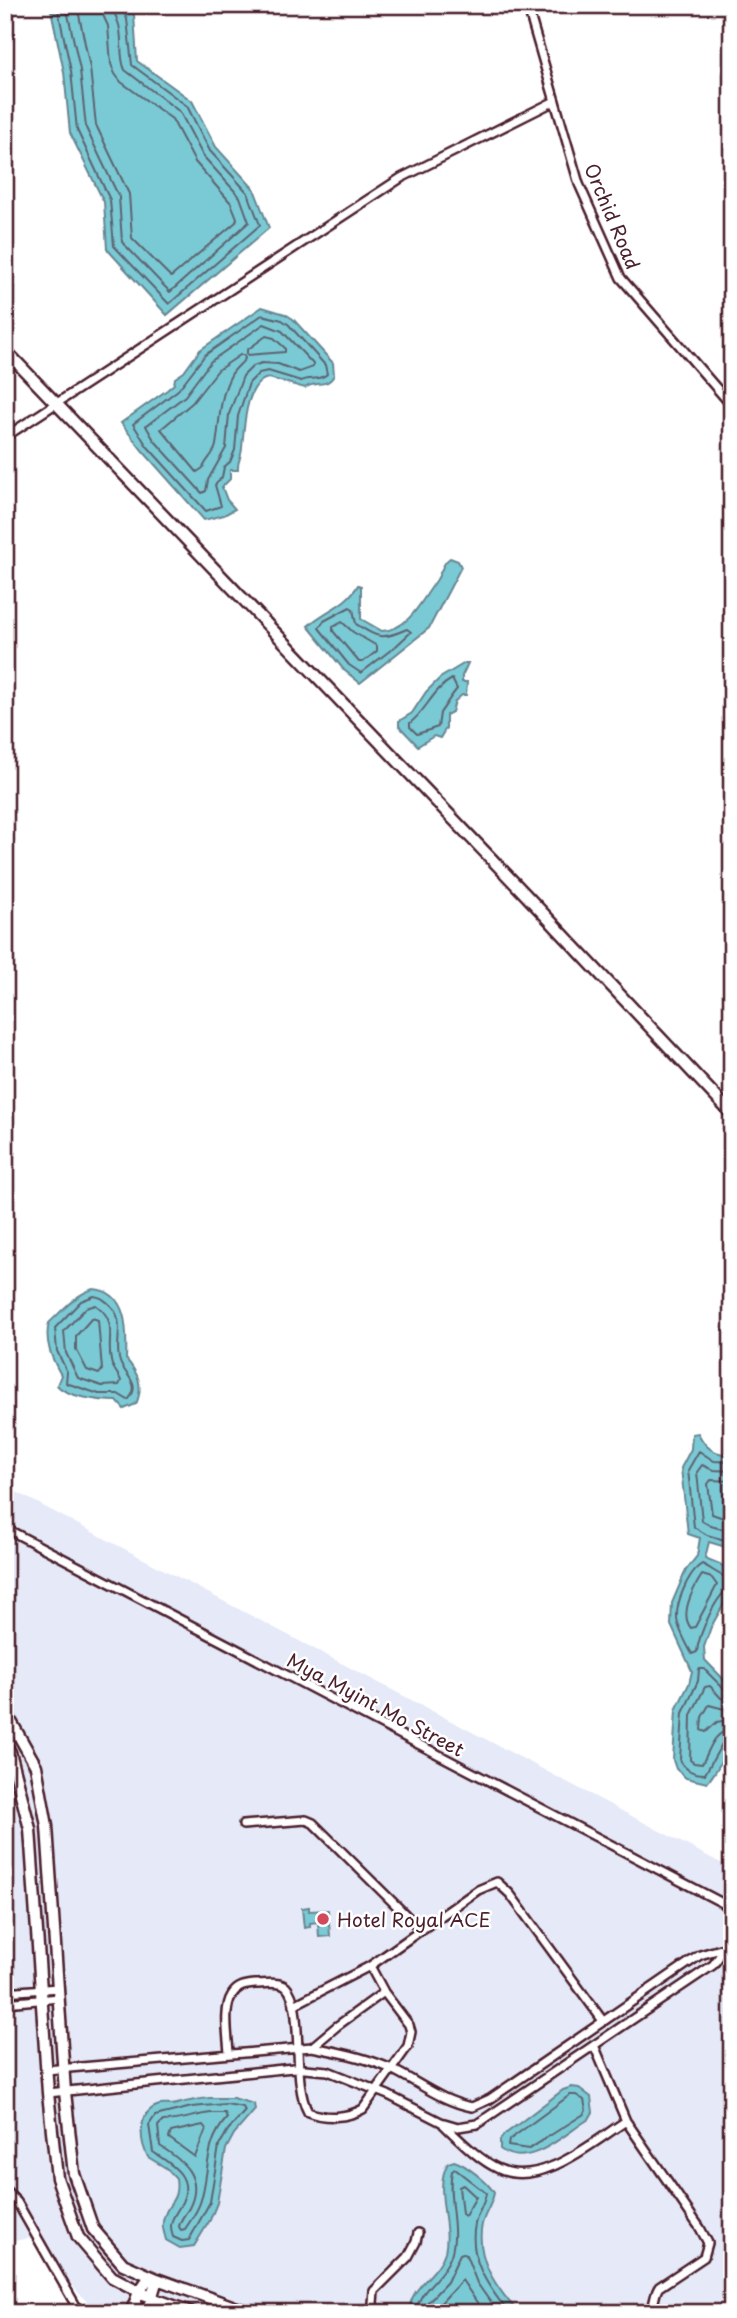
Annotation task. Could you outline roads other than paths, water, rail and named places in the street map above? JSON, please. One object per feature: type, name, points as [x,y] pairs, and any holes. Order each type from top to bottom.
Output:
[{"type":"main road","points":[[5,350],[732,1114]]},
{"type":"main road","points":[[5,1711],[36,1766],[47,1826],[63,2068],[74,2174],[93,2229],[123,2264],[251,2313]]},
{"type":"main road","points":[[5,1745],[24,1800],[30,1829],[48,2093],[57,2178],[78,2237],[112,2277],[152,2298],[193,2313]]},
{"type":"main road","points":[[131,2313],[139,2292],[154,2278]]},
{"type":"main road","points":[[147,2313],[154,2278]]},
{"type":"street","name":"Orchid Road","points":[[527,5],[579,184],[621,278],[732,406]]},
{"type":"street","points":[[5,436],[401,178],[555,102]]},
{"type":"street","name":"Mya Myint Mo Street","points":[[5,1528],[732,1908]]},
{"type":"street","points":[[243,1825],[306,1820],[313,1823],[421,1930]]},
{"type":"street","points":[[294,2005],[370,1966],[478,1890],[497,1882],[510,1894],[603,2021]]},
{"type":"street","points":[[48,2093],[298,2069],[328,2071],[441,2122],[458,2127],[477,2124],[713,1965],[732,1939]]},
{"type":"street","points":[[47,2070],[312,2047],[346,2053],[392,2070],[443,2098],[472,2107],[490,2099],[700,1955],[724,1947]]},
{"type":"street","points":[[229,2053],[228,2002],[233,1992],[243,1985],[280,1984],[287,1988],[294,2005],[303,2105],[308,2112],[326,2117],[354,2114],[363,2109],[408,2046],[411,2028],[384,1992],[370,1966]]},
{"type":"street","points":[[5,1992],[59,1993]]},
{"type":"street","points":[[312,2047],[384,1992]]},
{"type":"street","points":[[5,2003],[42,1994]]},
{"type":"street","points":[[594,2045],[626,2121],[708,2243],[704,2258],[659,2287],[653,2308],[648,2313]]},
{"type":"street","points":[[441,2122],[500,2170],[531,2174],[556,2165],[626,2121]]},
{"type":"street","points":[[5,2189],[17,2202],[80,2313]]},
{"type":"street","points":[[375,2313],[374,2291],[408,2257],[418,2233]]},
{"type":"water","points":[[50,5],[126,5],[134,15],[137,61],[192,101],[216,147],[254,189],[269,228],[167,315],[107,249],[104,202],[70,133],[64,72]]},
{"type":"water","points":[[262,307],[293,319],[333,363],[334,375],[328,382],[305,388],[269,378],[261,381],[250,396],[247,407],[238,470],[230,470],[230,479],[222,487],[227,500],[235,509],[204,520],[121,423],[174,384],[175,378],[184,372],[200,350]]},
{"type":"water","points":[[450,558],[458,561],[461,567],[429,628],[360,683],[344,670],[308,626],[342,603],[358,585],[361,586],[361,619],[382,631],[392,629],[407,620],[420,605]]},
{"type":"water","points":[[468,663],[462,682],[467,682],[466,695],[455,701],[452,712],[446,715],[446,728],[440,738],[434,736],[418,746],[399,726],[399,721],[412,713],[426,692],[440,678]]},
{"type":"water","points":[[93,1289],[113,1297],[120,1305],[123,1315],[126,1359],[134,1369],[140,1386],[136,1404],[124,1409],[117,1401],[68,1393],[57,1385],[61,1375],[48,1344],[49,1323],[75,1299]]},
{"type":"water","points":[[698,1433],[711,1450],[732,1455],[732,1549],[709,1542],[705,1558],[720,1564],[732,1574],[732,1584],[704,1647],[705,1660],[732,1688],[731,1727],[727,1749],[707,1783],[686,1778],[676,1769],[673,1760],[676,1710],[689,1684],[692,1671],[671,1625],[672,1603],[686,1570],[697,1556],[700,1538],[688,1534],[681,1468],[691,1449],[692,1434]]},
{"type":"water","points":[[309,1907],[309,1911],[328,1910],[330,1936],[319,1937],[318,1922],[310,1923],[310,1927],[304,1928],[302,1908]]},
{"type":"water","points":[[579,2088],[591,2097],[593,2112],[589,2119],[534,2153],[511,2155],[500,2149],[500,2140],[504,2135],[563,2090]]},
{"type":"water","points":[[210,2098],[233,2098],[254,2104],[255,2110],[234,2134],[226,2149],[217,2203],[210,2220],[194,2246],[180,2248],[166,2240],[163,2226],[166,2212],[175,2196],[176,2179],[166,2168],[148,2157],[143,2143],[142,2127],[147,2113],[160,2105]]},
{"type":"water","points":[[454,2161],[476,2174],[494,2193],[482,2224],[482,2249],[495,2283],[519,2313],[410,2313],[413,2296],[436,2268],[445,2252],[447,2241],[442,2184],[448,2163]]},
{"type":"place","name":"Hotel Royal ACE","points":[[323,1919]]}]
